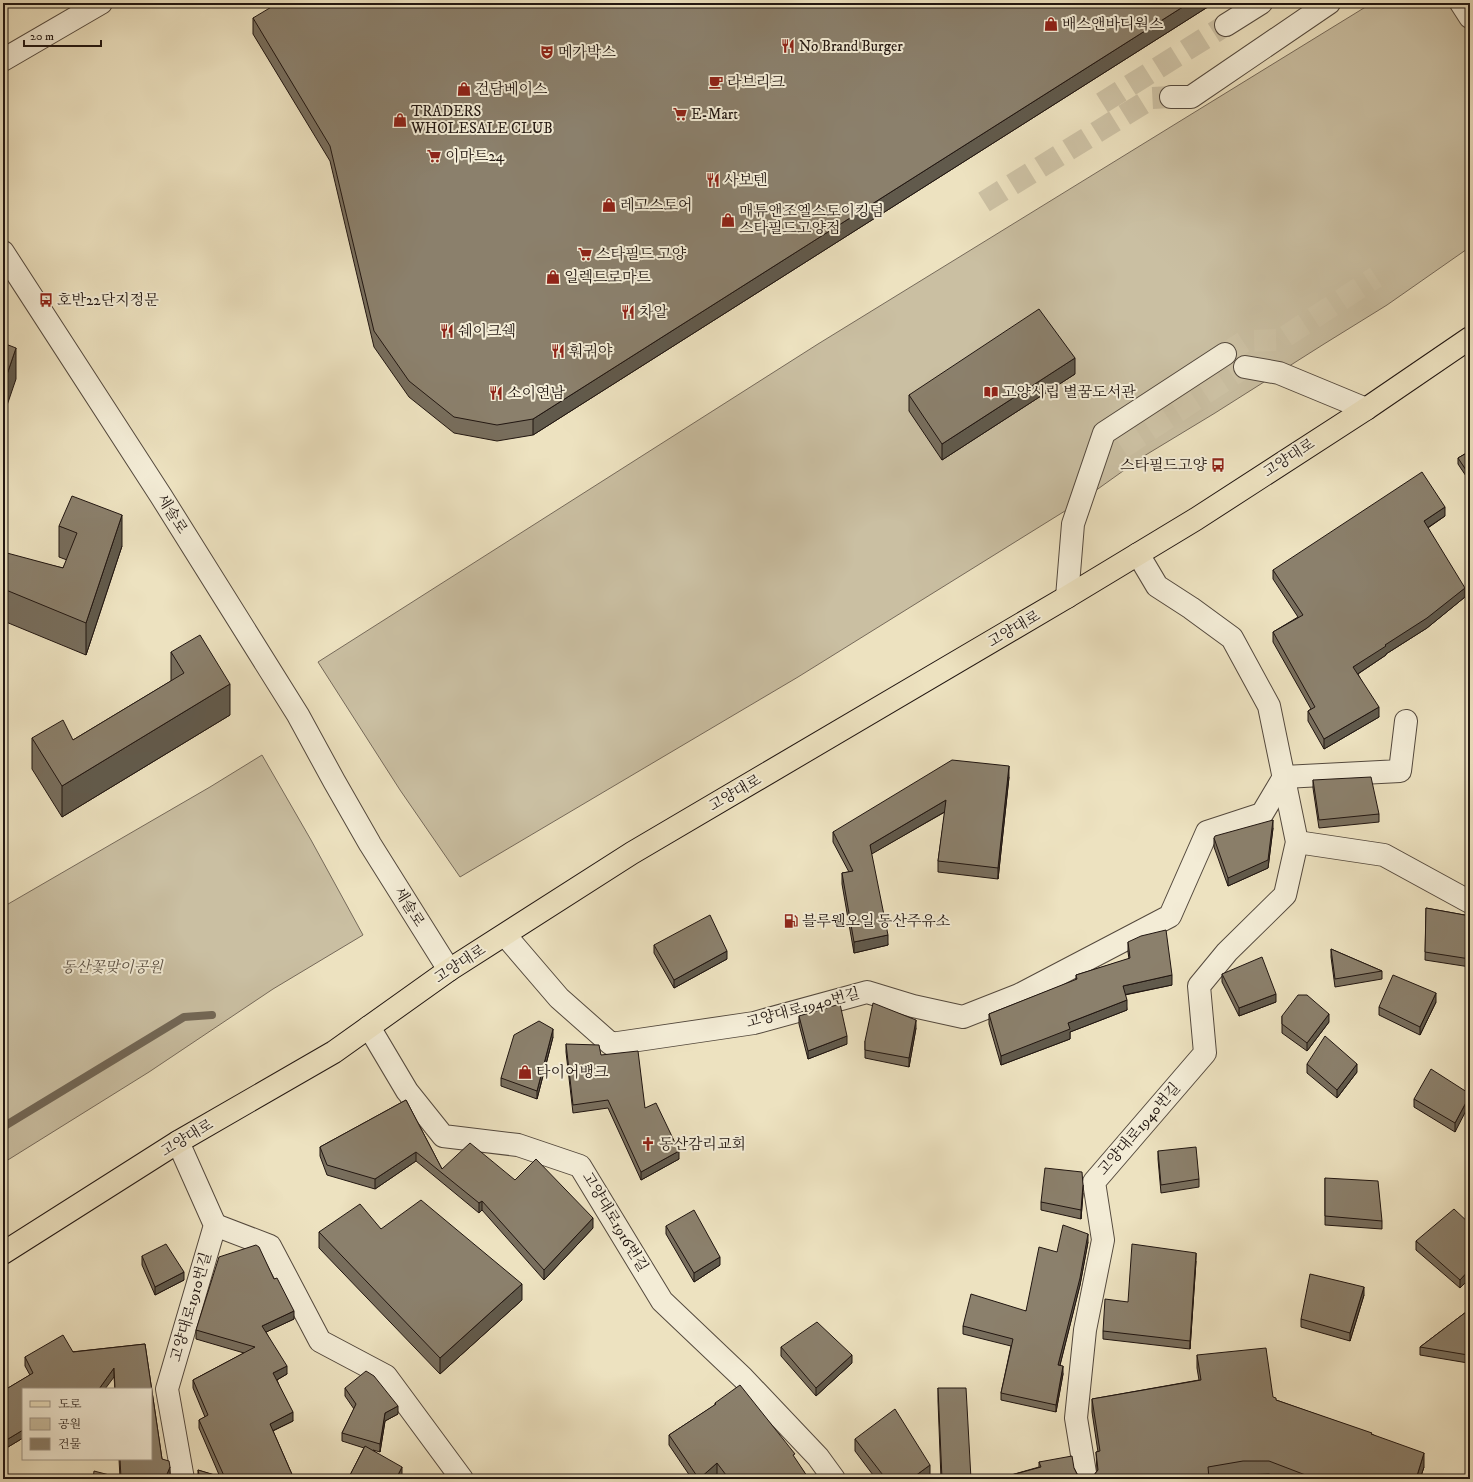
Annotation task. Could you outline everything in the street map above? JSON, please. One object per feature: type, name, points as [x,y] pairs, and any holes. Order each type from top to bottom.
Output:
[{"type":"main road","name":"고양대로","points":[[3,1253],[178,1142],[334,1052],[450,970],[632,853],[1068,597],[1196,519],[1366,409],[1470,338]]},
{"type":"street","points":[[3,60],[101,3]]},
{"type":"street","points":[[1226,25],[1261,3]]},
{"type":"street","points":[[1171,97],[1191,97],[1330,3]]},
{"type":"street","points":[[1461,3],[1470,16]]},
{"type":"street","name":"세솔로","points":[[3,252],[157,490],[290,701],[370,844],[450,970]]},
{"type":"street","points":[[1068,597],[1072,524],[1104,432],[1225,354]]},
{"type":"street","points":[[1245,367],[1279,373],[1366,409]]},
{"type":"street","name":"고양대로1940번길","points":[[1086,1479],[1076,1418],[1085,1330],[1103,1240],[1094,1182],[1205,1053],[1199,986],[1227,952],[1285,895],[1297,842],[1269,706],[1232,638],[1191,608],[1157,586],[1138,554]]},
{"type":"street","points":[[1284,777],[1400,771],[1406,721]]},
{"type":"street","name":"고양대로1940번길","points":[[505,935],[559,998],[611,1044],[754,1023],[867,992],[913,1006],[963,1017],[1020,995],[1170,916],[1207,832],[1262,814],[1284,777]]},
{"type":"street","points":[[1297,842],[1384,856],[1470,902]]},
{"type":"street","name":"고양대로1916번길","points":[[369,1027],[407,1091],[443,1136],[518,1145],[580,1166],[662,1301],[743,1378],[818,1457],[834,1479]]},
{"type":"street","points":[[178,1142],[215,1225],[270,1246],[320,1341],[386,1376],[462,1479]]},
{"type":"street","name":"고양대로1910번길","points":[[183,1479],[167,1389],[215,1225]]},
{"type":"green space","points":[[1372,3],[1470,3],[1470,247],[1387,305],[1144,456],[1081,501],[798,677],[460,877],[400,790],[318,662],[818,344]]},
{"type":"green space","name":"동산꽃맞이공원","points":[[262,755],[363,935],[273,989],[149,1072],[3,1163],[3,907],[210,787]]},
{"type":"building","name":"스타필드 고양","points":[[278,3],[1189,3],[533,419],[497,425],[454,417],[409,381],[374,331],[330,146],[253,18]]},
{"type":"building","name":"고양시립 별꿈도서관","points":[[1039,309],[1075,358],[942,444],[909,395]]},
{"type":"building","points":[[3,343],[16,348],[3,386]]},
{"type":"building","points":[[1470,451],[1470,476],[1458,458]]},
{"type":"building","points":[[1422,472],[1445,507],[1424,521],[1465,588],[1427,618],[1353,667],[1379,707],[1324,739],[1308,711],[1315,707],[1273,632],[1303,615],[1273,570]]},
{"type":"building","points":[[72,496],[122,515],[86,623],[3,590],[3,554],[7,553],[63,568],[77,533],[59,526]]},
{"type":"building","points":[[200,635],[230,684],[62,786],[32,738],[63,720],[73,740],[184,673],[171,652]]},
{"type":"building","points":[[952,760],[1009,766],[998,868],[938,861],[946,800],[870,845],[888,935],[854,942],[842,873],[853,871],[833,832]]},
{"type":"building","points":[[1371,777],[1379,814],[1319,820],[1313,780]]},
{"type":"building","points":[[1273,820],[1268,860],[1228,878],[1214,838],[1215,836]]},
{"type":"building","points":[[1426,908],[1470,916],[1470,959],[1425,952]]},
{"type":"building","points":[[710,915],[727,951],[674,980],[654,945]]},
{"type":"building","points":[[1166,930],[1172,975],[1123,986],[1127,1000],[1068,1023],[1070,1029],[1001,1056],[989,1014],[1077,979],[1076,975],[1130,958],[1128,942],[1141,936]]},
{"type":"building","points":[[1331,949],[1382,971],[1335,979]]},
{"type":"building","points":[[1262,957],[1276,994],[1239,1008],[1222,974]]},
{"type":"building","points":[[1393,975],[1436,993],[1420,1027],[1379,1007]]},
{"type":"building","points":[[1298,995],[1307,995],[1329,1014],[1307,1043],[1282,1024],[1282,1016]]},
{"type":"building","points":[[873,1003],[916,1020],[909,1058],[865,1050],[865,1041]]},
{"type":"building","points":[[840,1004],[847,1036],[808,1051],[799,1016]]},
{"type":"building","points":[[539,1021],[553,1029],[537,1091],[501,1078],[514,1035]]},
{"type":"building","points":[[1325,1036],[1357,1064],[1337,1090],[1307,1064]]},
{"type":"building","points":[[566,1044],[599,1045],[601,1055],[638,1051],[645,1108],[656,1103],[679,1151],[641,1172],[608,1100],[573,1105]]},
{"type":"building","points":[[1431,1069],[1470,1094],[1455,1123],[1414,1099]]},
{"type":"building","points":[[406,1100],[442,1169],[470,1143],[515,1180],[536,1159],[593,1218],[544,1270],[482,1201],[479,1203],[416,1152],[375,1179],[327,1165],[320,1147]]},
{"type":"building","points":[[1196,1147],[1199,1179],[1161,1185],[1158,1151]]},
{"type":"building","points":[[1045,1168],[1082,1172],[1083,1185],[1081,1210],[1041,1202]]},
{"type":"building","points":[[1325,1178],[1378,1181],[1382,1221],[1325,1216]]},
{"type":"building","points":[[421,1200],[522,1284],[440,1358],[319,1232],[360,1204],[381,1229]]},
{"type":"building","points":[[1454,1209],[1470,1224],[1470,1269],[1460,1280],[1416,1241]]},
{"type":"building","points":[[694,1210],[720,1257],[694,1273],[666,1226]]},
{"type":"building","points":[[1063,1225],[1088,1234],[1080,1278],[1058,1365],[1063,1366],[1056,1405],[1001,1393],[1013,1339],[963,1326],[971,1294],[1026,1311],[1039,1247],[1057,1252]]},
{"type":"building","points":[[166,1244],[184,1272],[155,1287],[142,1256]]},
{"type":"building","points":[[1132,1244],[1196,1253],[1190,1341],[1103,1331],[1105,1299],[1128,1302]]},
{"type":"building","points":[[256,1245],[259,1247],[274,1279],[277,1278],[294,1311],[262,1326],[287,1366],[273,1373],[293,1412],[270,1424],[294,1479],[200,1479],[198,1470],[225,1478],[199,1420],[208,1415],[193,1380],[255,1347],[196,1330],[219,1257]]},
{"type":"building","points":[[1310,1274],[1364,1287],[1350,1333],[1301,1319]]},
{"type":"building","points":[[1470,1309],[1470,1340],[1468,1355],[1420,1347]]},
{"type":"building","points":[[817,1322],[852,1355],[816,1388],[781,1347]]},
{"type":"building","points":[[63,1335],[73,1352],[145,1344],[152,1388],[115,1388],[114,1368],[100,1388],[22,1388],[22,1431],[3,1442],[3,1391],[33,1373],[25,1357]]},
{"type":"building","points":[[1266,1348],[1273,1397],[1276,1398],[1276,1400],[1372,1433],[1371,1434],[1424,1453],[1416,1479],[1316,1479],[1269,1461],[1243,1461],[1208,1467],[1209,1479],[997,1479],[1041,1467],[1039,1462],[1072,1456],[1074,1468],[1077,1474],[1081,1477],[1088,1478],[1094,1475],[1098,1470],[1096,1452],[1100,1451],[1092,1399],[1201,1380],[1197,1355]]},
{"type":"building","points":[[366,1371],[374,1376],[398,1406],[385,1413],[380,1444],[342,1433],[356,1404],[345,1388]]},
{"type":"building","points":[[740,1385],[795,1454],[793,1455],[809,1479],[729,1479],[717,1463],[699,1479],[669,1435],[716,1404],[715,1403]]},
{"type":"building","points":[[938,1388],[966,1388],[971,1479],[942,1479]]},
{"type":"building","points":[[152,1391],[162,1459],[169,1461],[170,1467],[165,1479],[93,1479],[94,1471],[121,1478],[120,1460],[152,1460]]},
{"type":"building","points":[[895,1409],[930,1465],[911,1479],[886,1479],[855,1439]]},
{"type":"building","points":[[365,1446],[402,1467],[396,1479],[348,1479]]},
{"type":"building","points":[[312,1475],[314,1479],[305,1479]]},
{"type":"waterway","points":[[3,1127],[184,1017],[212,1015]]},
{"type":"tunnel","points":[[1102,103],[1226,25]]},
{"type":"tunnel","points":[[984,202],[1152,98],[1171,97]]},
{"type":"tunnel","points":[[1225,354],[1245,341],[1280,340],[1376,277]]},
{"type":"tunnel","points":[[1122,448],[1245,367]]},
{"type":"place","name":"배스앤바디웍스","points":[[1051,24]]},
{"type":"place","name":"No Brand Burger","points":[[788,46]]},
{"type":"place","name":"메가박스","points":[[547,52]]},
{"type":"place","name":"라브리크","points":[[716,82]]},
{"type":"place","name":"건담베이스","points":[[464,89]]},
{"type":"place","name":"E-Mart","points":[[680,114]]},
{"type":"place","name":"TRADERS WHOLESALE CLUB","points":[[400,120]]},
{"type":"place","name":"이마트24","points":[[434,156]]},
{"type":"place","name":"사보텐","points":[[713,180]]},
{"type":"place","name":"레고스토어","points":[[609,205]]},
{"type":"place","name":"매튜앤조엘스토이킹덤 스타필드고양점","points":[[728,220]]},
{"type":"place","name":"스타필드 고양","points":[[585,254]]},
{"type":"place","name":"일렉트로마트","points":[[553,277]]},
{"type":"place","name":"호반22단지정문","points":[[46,300]]},
{"type":"place","name":"차알","points":[[628,312]]},
{"type":"place","name":"쉐이크쉑","points":[[447,331]]},
{"type":"place","name":"훠궈야","points":[[558,351]]},
{"type":"place","name":"고양시립 별꿈도서관","points":[[991,392]]},
{"type":"place","name":"소이연남","points":[[496,393]]},
{"type":"place","name":"스타필드고양","points":[[1218,465]]},
{"type":"place","name":"블루웰오일 동산주유소","points":[[791,921]]},
{"type":"place","name":"타이어뱅크","points":[[525,1072]]},
{"type":"place","name":"동산감리교회","points":[[648,1144]]}]
